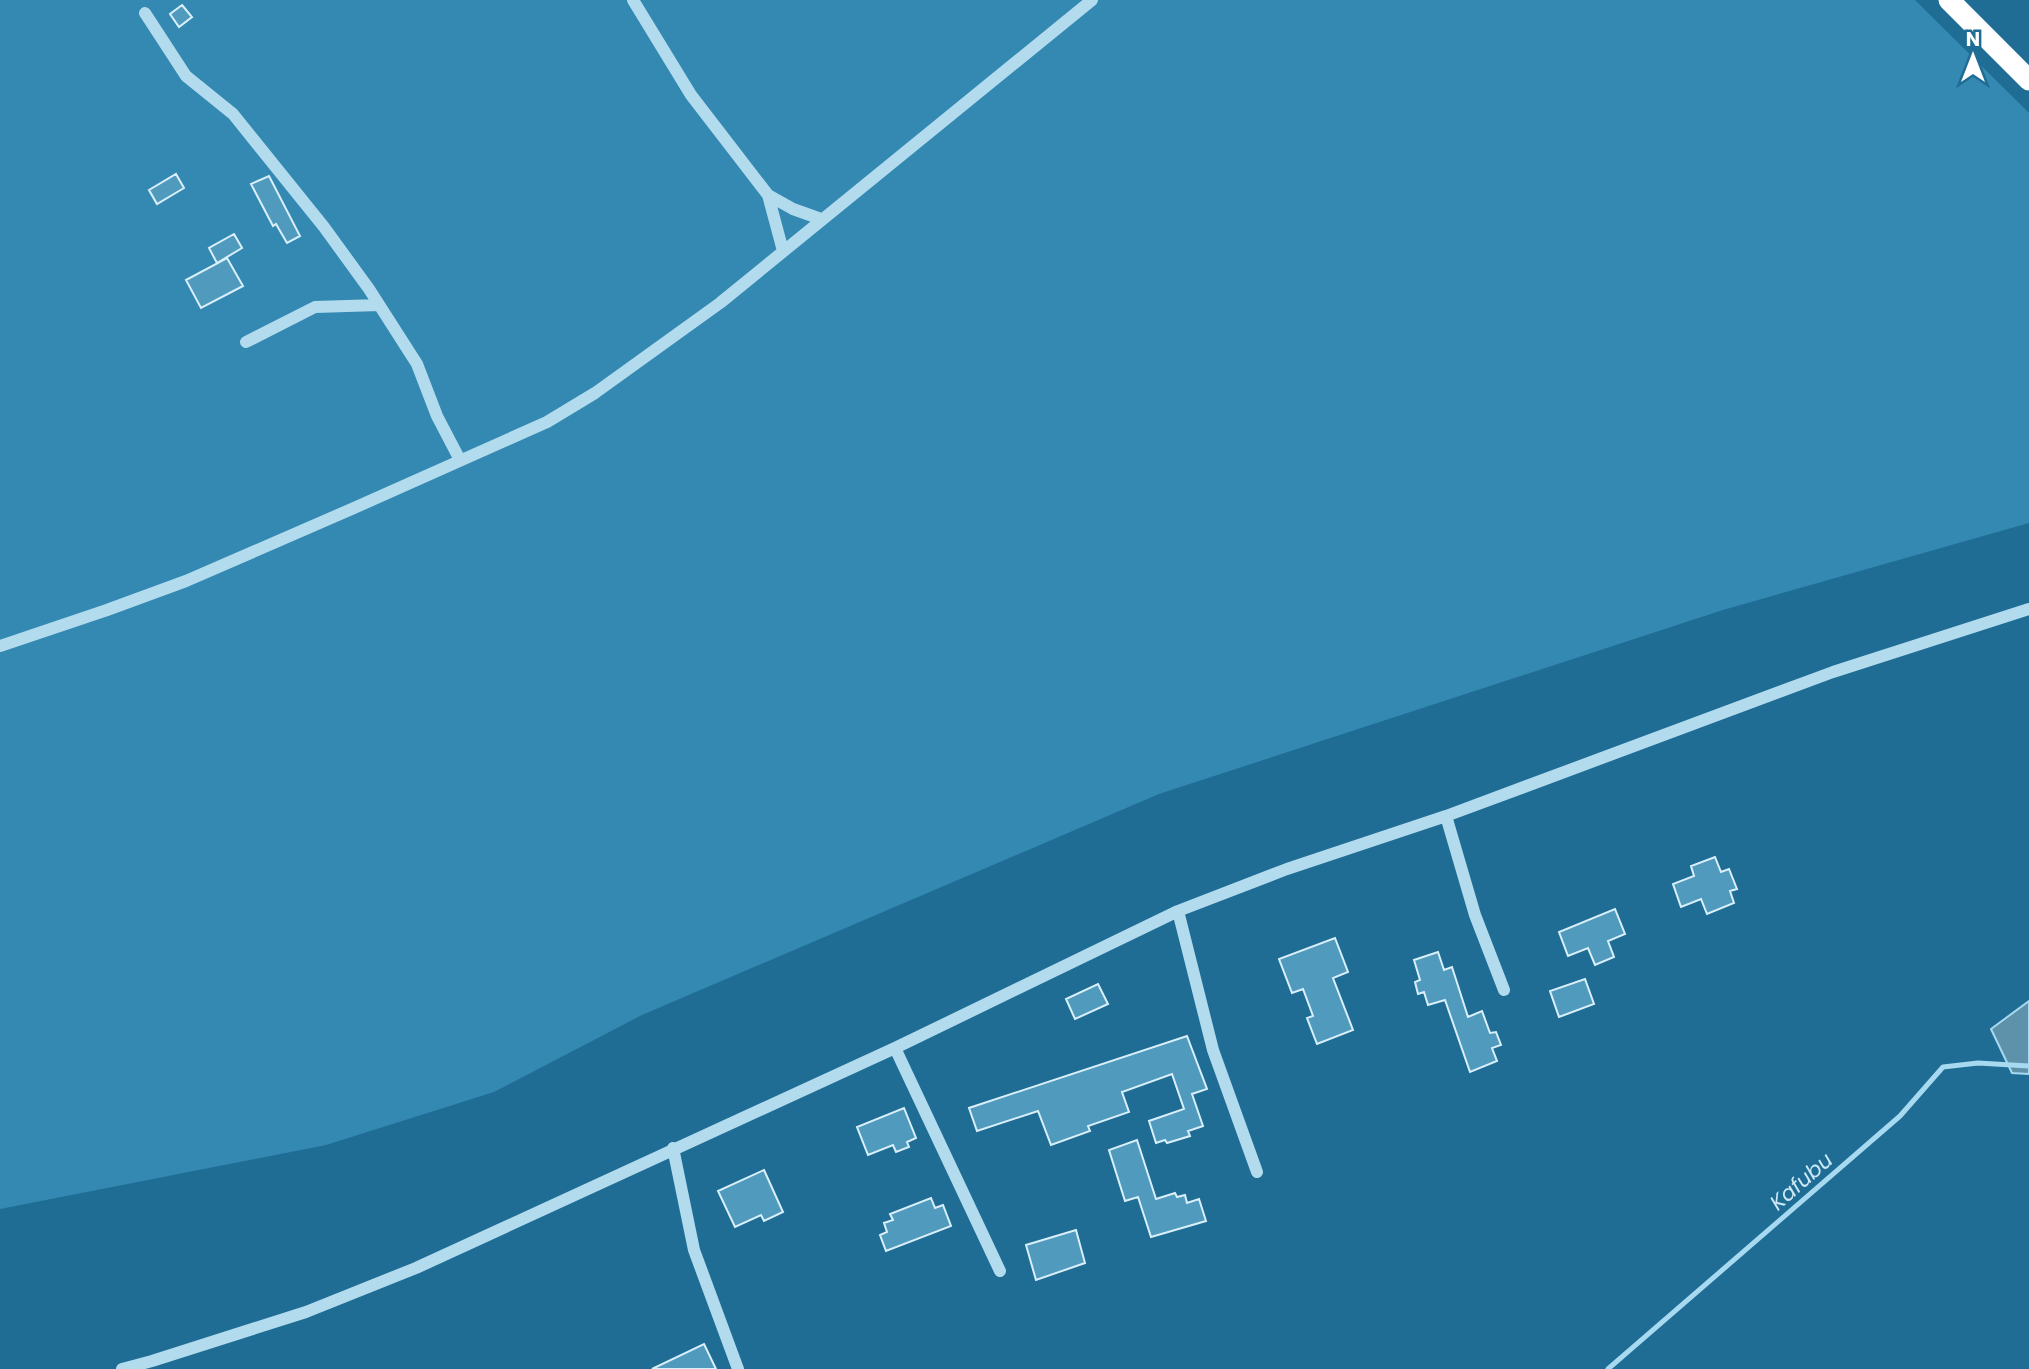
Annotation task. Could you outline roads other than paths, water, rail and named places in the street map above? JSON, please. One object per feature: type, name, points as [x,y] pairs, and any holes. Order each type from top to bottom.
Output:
[{"type":"highway","points":[[1949,0],[2029,80]]},
{"type":"street","points":[[633,0],[691,95],[768,195],[783,251]]},
{"type":"street","points":[[0,646],[186,581],[547,422],[595,393],[720,303],[1092,0]]},
{"type":"street","points":[[145,13],[186,76],[233,114],[324,227],[379,305],[417,364],[437,416],[460,460]]},
{"type":"street","points":[[768,195],[793,209],[821,219]]},
{"type":"street","points":[[246,342],[315,307],[379,305]]},
{"type":"street","points":[[122,1369],[153,1365],[306,1312],[416,1268],[895,1048],[1178,911],[1287,869],[1446,816],[1833,672],[2029,609]]},
{"type":"street","points":[[1446,816],[1475,915],[1504,990]]},
{"type":"street","points":[[1178,911],[1213,1050],[1257,1172]]},
{"type":"street","points":[[895,1048],[1000,1271]]},
{"type":"street","points":[[673,1148],[694,1250],[738,1369]]},
{"type":"waterway","name":"Kafubu","points":[[1608,1369],[1900,1116],[1943,1067],[1978,1063],[2029,1066]]}]
